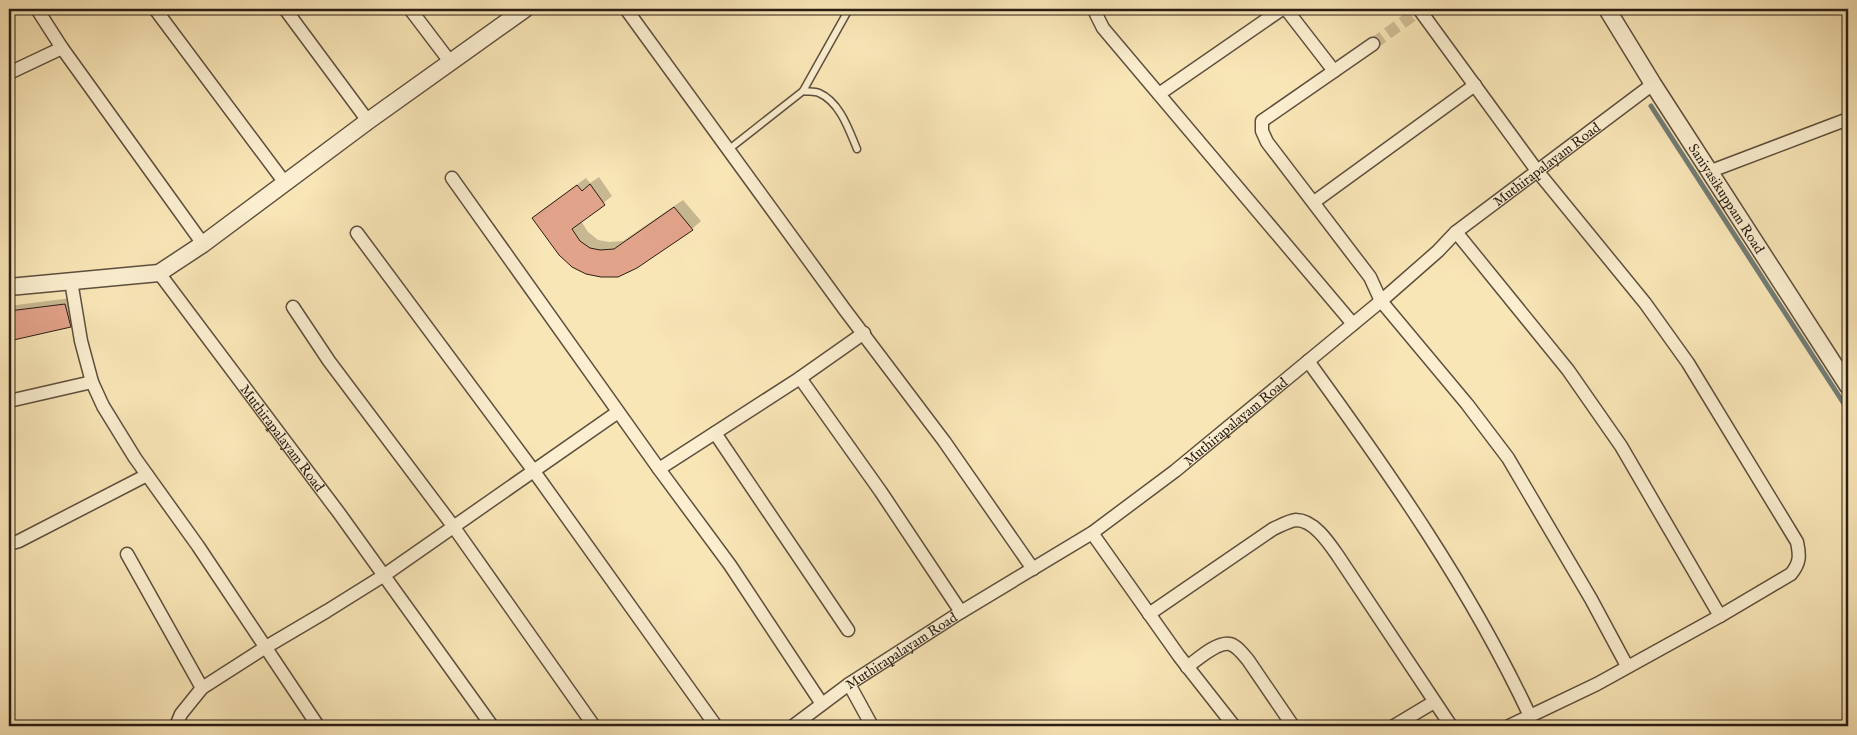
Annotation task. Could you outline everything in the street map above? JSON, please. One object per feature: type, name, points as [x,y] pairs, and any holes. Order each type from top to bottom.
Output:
[{"type":"street","points":[[38,9],[62,48],[203,244]]},
{"type":"street","points":[[155,9],[286,183]]},
{"type":"street","points":[[286,9],[368,121]]},
{"type":"street","points":[[410,9],[451,63]]},
{"type":"street","points":[[9,288],[159,273],[203,244],[368,121],[525,9]]},
{"type":"street","points":[[626,9],[944,441],[1033,569]]},
{"type":"street","points":[[1098,9],[1096,14],[1103,28],[1353,324]]},
{"type":"street","points":[[1159,94],[1282,9]]},
{"type":"street","points":[[1286,9],[1334,72]]},
{"type":"street","points":[[1419,9],[1538,172],[1646,303],[1688,363],[1797,542],[1799,554],[1798,565],[1791,574],[1720,616],[1597,684],[1509,726]]},
{"type":"street","name":"Saniyasikuppam Road","points":[[1607,9],[1653,84],[1711,171],[1848,386]]},
{"type":"street","points":[[1373,44],[1262,122],[1262,131],[1267,142],[1370,277],[1381,301],[1467,404],[1508,458],[1592,599],[1627,666]]},
{"type":"street","points":[[9,73],[62,48]]},
{"type":"street","name":"Muthirapalayam Road","points":[[793,726],[849,684],[961,612],[1092,533],[1175,471],[1381,301],[1438,251],[1456,232],[1653,84]]},
{"type":"street","points":[[1314,202],[1475,85]]},
{"type":"street","points":[[1711,171],[1848,119]]},
{"type":"street","points":[[452,178],[618,412],[730,565],[822,704]]},
{"type":"street","points":[[1456,232],[1568,370],[1621,446],[1720,616]]},
{"type":"street","points":[[357,233],[644,622],[716,726]]},
{"type":"street","name":"Muthirapalayam Road","points":[[159,273],[334,506],[492,726]]},
{"type":"street","points":[[72,281],[81,341],[92,382],[103,406],[147,475],[198,546],[318,726]]},
{"type":"street","points":[[293,307],[329,361],[453,526],[594,726]]},
{"type":"street","points":[[659,469],[800,378],[864,333]]},
{"type":"street","points":[[1308,361],[1380,461],[1451,567],[1511,675],[1530,716]]},
{"type":"street","points":[[800,378],[881,492],[961,612]]},
{"type":"street","points":[[9,401],[92,382]]},
{"type":"street","points":[[176,726],[182,714],[202,688],[266,646],[383,576],[618,412]]},
{"type":"street","points":[[715,433],[848,630]]},
{"type":"street","points":[[9,544],[19,541],[147,475]]},
{"type":"street","points":[[1149,614],[1273,529],[1296,520],[1306,523],[1327,540],[1451,726]]},
{"type":"street","points":[[1092,533],[1187,667],[1234,726]]},
{"type":"street","points":[[127,554],[202,688]]},
{"type":"street","points":[[1187,667],[1212,649],[1230,644],[1240,650],[1248,660],[1293,726]]},
{"type":"street","points":[[849,684],[872,726]]},
{"type":"street","points":[[1394,726],[1434,702]]},
{"type":"lane","points":[[728,150],[803,91],[849,9]]},
{"type":"lane","points":[[803,91],[818,93],[829,100],[846,124],[857,149]]},
{"type":"building","points":[[590,184],[605,205],[572,229],[580,241],[590,248],[600,250],[614,249],[674,207],[693,230],[637,268],[618,277],[601,277],[586,274],[572,267],[559,255],[532,218],[577,185],[582,191]]},
{"type":"building","points":[[65,304],[71,327],[9,341],[9,311]]},
{"type":"waterway","points":[[1651,106],[1848,410]]},
{"type":"tunnel","points":[[1373,44],[1420,10]]}]
